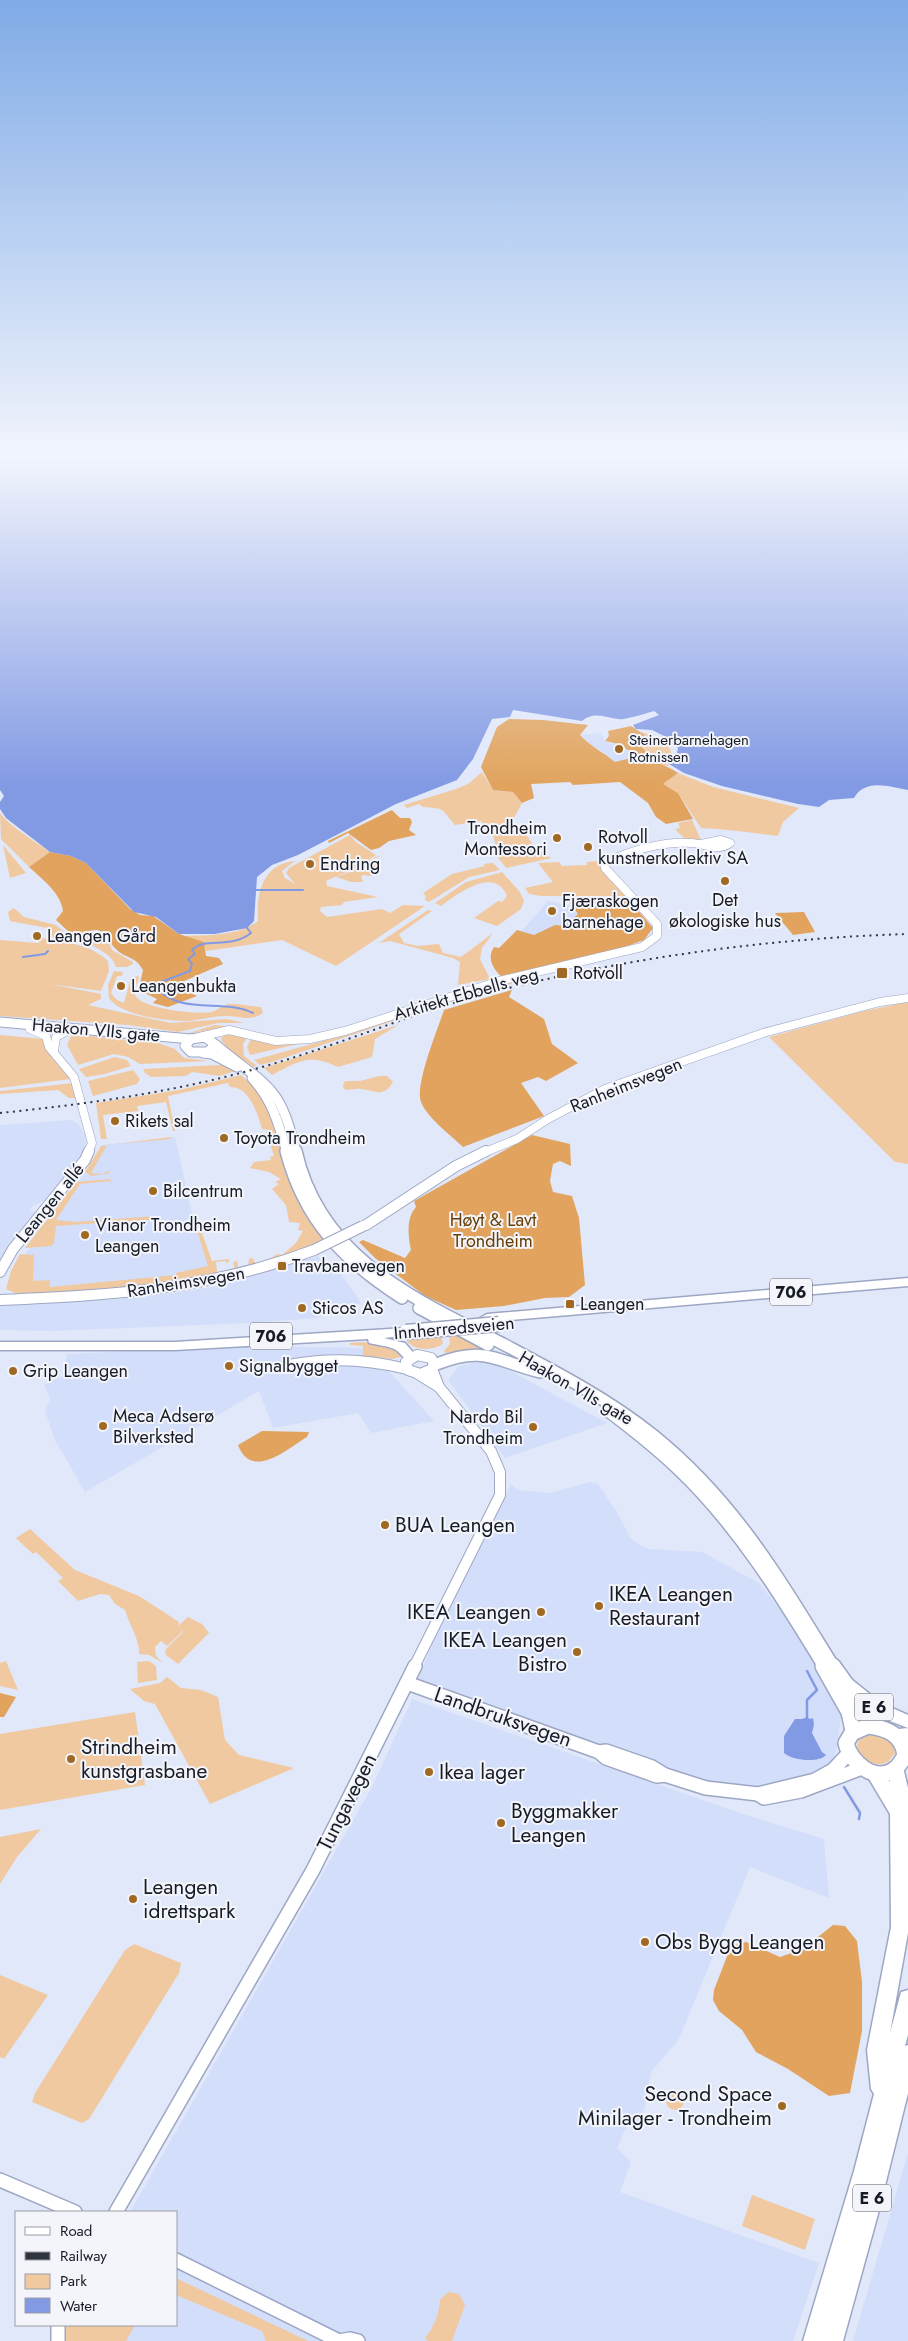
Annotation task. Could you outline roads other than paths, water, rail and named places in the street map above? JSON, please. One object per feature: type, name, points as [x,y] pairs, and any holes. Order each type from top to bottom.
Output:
[{"type":"highway","name":"Innherredsveien","points":[[3,1343],[139,1348],[314,1339],[908,1282]]},
{"type":"highway","name":"Innherredsveien","points":[[493,1321],[908,1289]]},
{"type":"highway","name":"Innherredsveien","points":[[3,1343],[176,1340],[403,1329]]},
{"type":"highway","name":"706","points":[[314,1339],[383,1341],[400,1346],[408,1362]]},
{"type":"highway","name":"E 6","points":[[845,1683],[875,1708],[908,1722]]},
{"type":"highway","name":"E 6","points":[[882,2098],[877,2050],[900,1927],[903,1813],[896,1768]]},
{"type":"highway","name":"E 6","points":[[867,1770],[886,1790],[903,1813],[908,1832]]},
{"type":"highway","name":"E 6","points":[[814,2341],[908,1998]]},
{"type":"highway","name":"E 6","points":[[832,2341],[868,2214],[908,2054]]},
{"type":"main road","name":"Haakon VIIs gate","points":[[0,1022],[208,1038],[257,1074],[278,1097],[289,1122],[307,1188],[323,1219],[348,1248],[398,1288],[591,1393],[629,1417],[671,1450],[712,1492],[765,1557],[845,1683],[876,1726]]},
{"type":"main road","name":"Haakon VIIs gate","points":[[0,1027],[147,1039],[186,1048],[194,1053],[212,1054],[238,1067],[255,1081],[269,1098],[280,1123],[298,1190],[315,1221],[341,1252],[372,1278],[412,1304],[540,1372],[604,1409],[644,1438],[683,1473],[714,1507],[757,1561],[841,1694],[849,1712],[853,1731]]},
{"type":"main road","points":[[186,1048],[186,1043],[194,1038]]},
{"type":"main road","points":[[203,1053],[210,1051],[215,1043]]},
{"type":"main road","points":[[433,1367],[457,1356],[482,1354],[500,1358],[526,1369],[540,1372]]},
{"type":"main road","points":[[876,1726],[902,1735],[905,1749],[902,1763],[896,1768],[881,1773],[867,1770],[847,1755],[846,1744],[853,1731],[876,1726]]},
{"type":"street","name":"Arkitekt Ebbells veg","points":[[194,1038],[229,1030],[276,1041],[298,1041],[318,1038],[498,982],[642,947],[656,937],[659,931],[657,924],[605,868],[604,863],[667,844],[701,844]]},
{"type":"street","name":"Ranheimsvegen","points":[[0,1300],[139,1291],[178,1286],[246,1273],[314,1250],[365,1226],[456,1166],[517,1139],[548,1119],[605,1089],[782,1028],[880,1002],[908,998]]},
{"type":"street","name":"Leangen allé","points":[[0,1272],[13,1249],[90,1152],[91,1136],[74,1077],[48,1044],[46,1036],[30,1029]]},
{"type":"street","points":[[215,1043],[219,1035],[229,1030]]},
{"type":"street","points":[[54,1051],[56,1037],[65,1032]]},
{"type":"street","points":[[289,1365],[318,1359],[343,1358],[388,1363],[408,1362],[425,1356],[431,1358],[433,1367],[418,1374]]},
{"type":"street","name":"Tungavegen","points":[[408,1362],[418,1374],[440,1387]]},
{"type":"street","name":"Tungavegen","points":[[117,2211],[313,1870],[502,1488],[500,1472],[488,1447],[440,1387],[433,1367]]},
{"type":"street","name":"Landbruksvegen","points":[[407,1683],[599,1752],[606,1758],[657,1776],[664,1774],[706,1788],[758,1794],[815,1780],[834,1770],[847,1755]]},
{"type":"street","name":"Landbruksvegen","points":[[758,1794],[764,1798],[788,1795],[842,1773],[867,1770]]},
{"type":"street","points":[[0,2180],[73,2211]]},
{"type":"street","points":[[178,2261],[339,2341],[350,2339],[358,2341]]},
{"type":"street","points":[[58,2326],[58,2341]]},
{"type":"water","points":[[0,568],[908,568],[908,790],[878,785],[865,788],[854,798],[829,800],[819,807],[798,804],[722,786],[684,773],[669,764],[671,759],[676,757],[678,748],[664,736],[652,730],[636,729],[633,725],[659,715],[654,711],[624,719],[593,716],[582,721],[513,710],[510,717],[492,719],[473,759],[457,780],[396,804],[298,855],[272,865],[257,877],[254,921],[247,928],[215,934],[179,934],[156,917],[134,912],[86,863],[71,856],[50,852],[6,818],[0,809],[0,802],[4,796],[0,790]]},
{"type":"water","points":[[813,1718],[812,1733],[822,1752],[826,1755],[823,1758],[812,1760],[799,1759],[784,1753],[784,1736],[795,1719]]},
{"type":"waterway","points":[[256,890],[303,890]]},
{"type":"waterway","points":[[588,899],[630,899]]},
{"type":"waterway","points":[[247,928],[251,933],[243,938],[197,946],[192,950],[195,954],[188,959],[192,964],[190,971],[158,983],[156,987],[166,996],[177,1001],[189,1004],[229,1007],[253,1013]]},
{"type":"waterway","points":[[23,957],[45,954],[48,951]]},
{"type":"waterway","points":[[807,1671],[817,1690],[807,1700],[807,1717]]},
{"type":"waterway","points":[[844,1787],[860,1813],[859,1819]]},
{"type":"railway","points":[[0,1113],[132,1096],[230,1076],[320,1049],[464,1000],[594,969],[751,945],[856,936],[908,934]]},
{"type":"place","name":"Steinerbarnehagen Rotnissen","points":[[619,749]]},
{"type":"place","name":"Trondheim Montessori","points":[[557,838]]},
{"type":"place","name":"Rotvoll kunstnerkollektiv SA","points":[[588,847]]},
{"type":"place","name":"Endring","points":[[310,864]]},
{"type":"place","name":"Det økologiske hus","points":[[725,881]]},
{"type":"place","name":"Fjæraskogen barnehage","points":[[552,911]]},
{"type":"place","name":"Leangen Gård","points":[[37,936]]},
{"type":"place","name":"Rotvoll","points":[[562,973]]},
{"type":"place","name":"Leangenbukta","points":[[121,986]]},
{"type":"place","name":"Rikets sal","points":[[115,1121]]},
{"type":"place","name":"Toyota Trondheim","points":[[224,1138]]},
{"type":"place","name":"Bilcentrum","points":[[153,1191]]},
{"type":"place","name":"Vianor Trondheim Leangen","points":[[85,1235]]},
{"type":"place","name":"Travbanevegen","points":[[282,1266]]},
{"type":"place","name":"Leangen","points":[[570,1304]]},
{"type":"place","name":"Sticos AS","points":[[302,1308]]},
{"type":"place","name":"Signalbygget","points":[[229,1366]]},
{"type":"place","name":"Grip Leangen","points":[[13,1371]]},
{"type":"place","name":"Meca Adserø Bilverksted","points":[[103,1426]]},
{"type":"place","name":"Nardo Bil Trondheim","points":[[533,1427]]},
{"type":"place","name":"BUA Leangen","points":[[385,1525]]},
{"type":"place","name":"IKEA Leangen Restaurant","points":[[599,1606]]},
{"type":"place","name":"IKEA Leangen","points":[[541,1612]]},
{"type":"place","name":"IKEA Leangen Bistro","points":[[577,1652]]},
{"type":"place","name":"Strindheim kunstgrasbane","points":[[71,1759]]},
{"type":"place","name":"Ikea lager","points":[[429,1772]]},
{"type":"place","name":"Byggmakker Leangen","points":[[501,1823]]},
{"type":"place","name":"Leangen idrettspark","points":[[133,1899]]},
{"type":"place","name":"Obs Bygg Leangen","points":[[645,1942]]},
{"type":"place","name":"Second Space Minilager - Trondheim","points":[[782,2106]]},
{"type":"park label","name":"Høyt & Lavt Trondheim","points":[[493,1230]]}]
